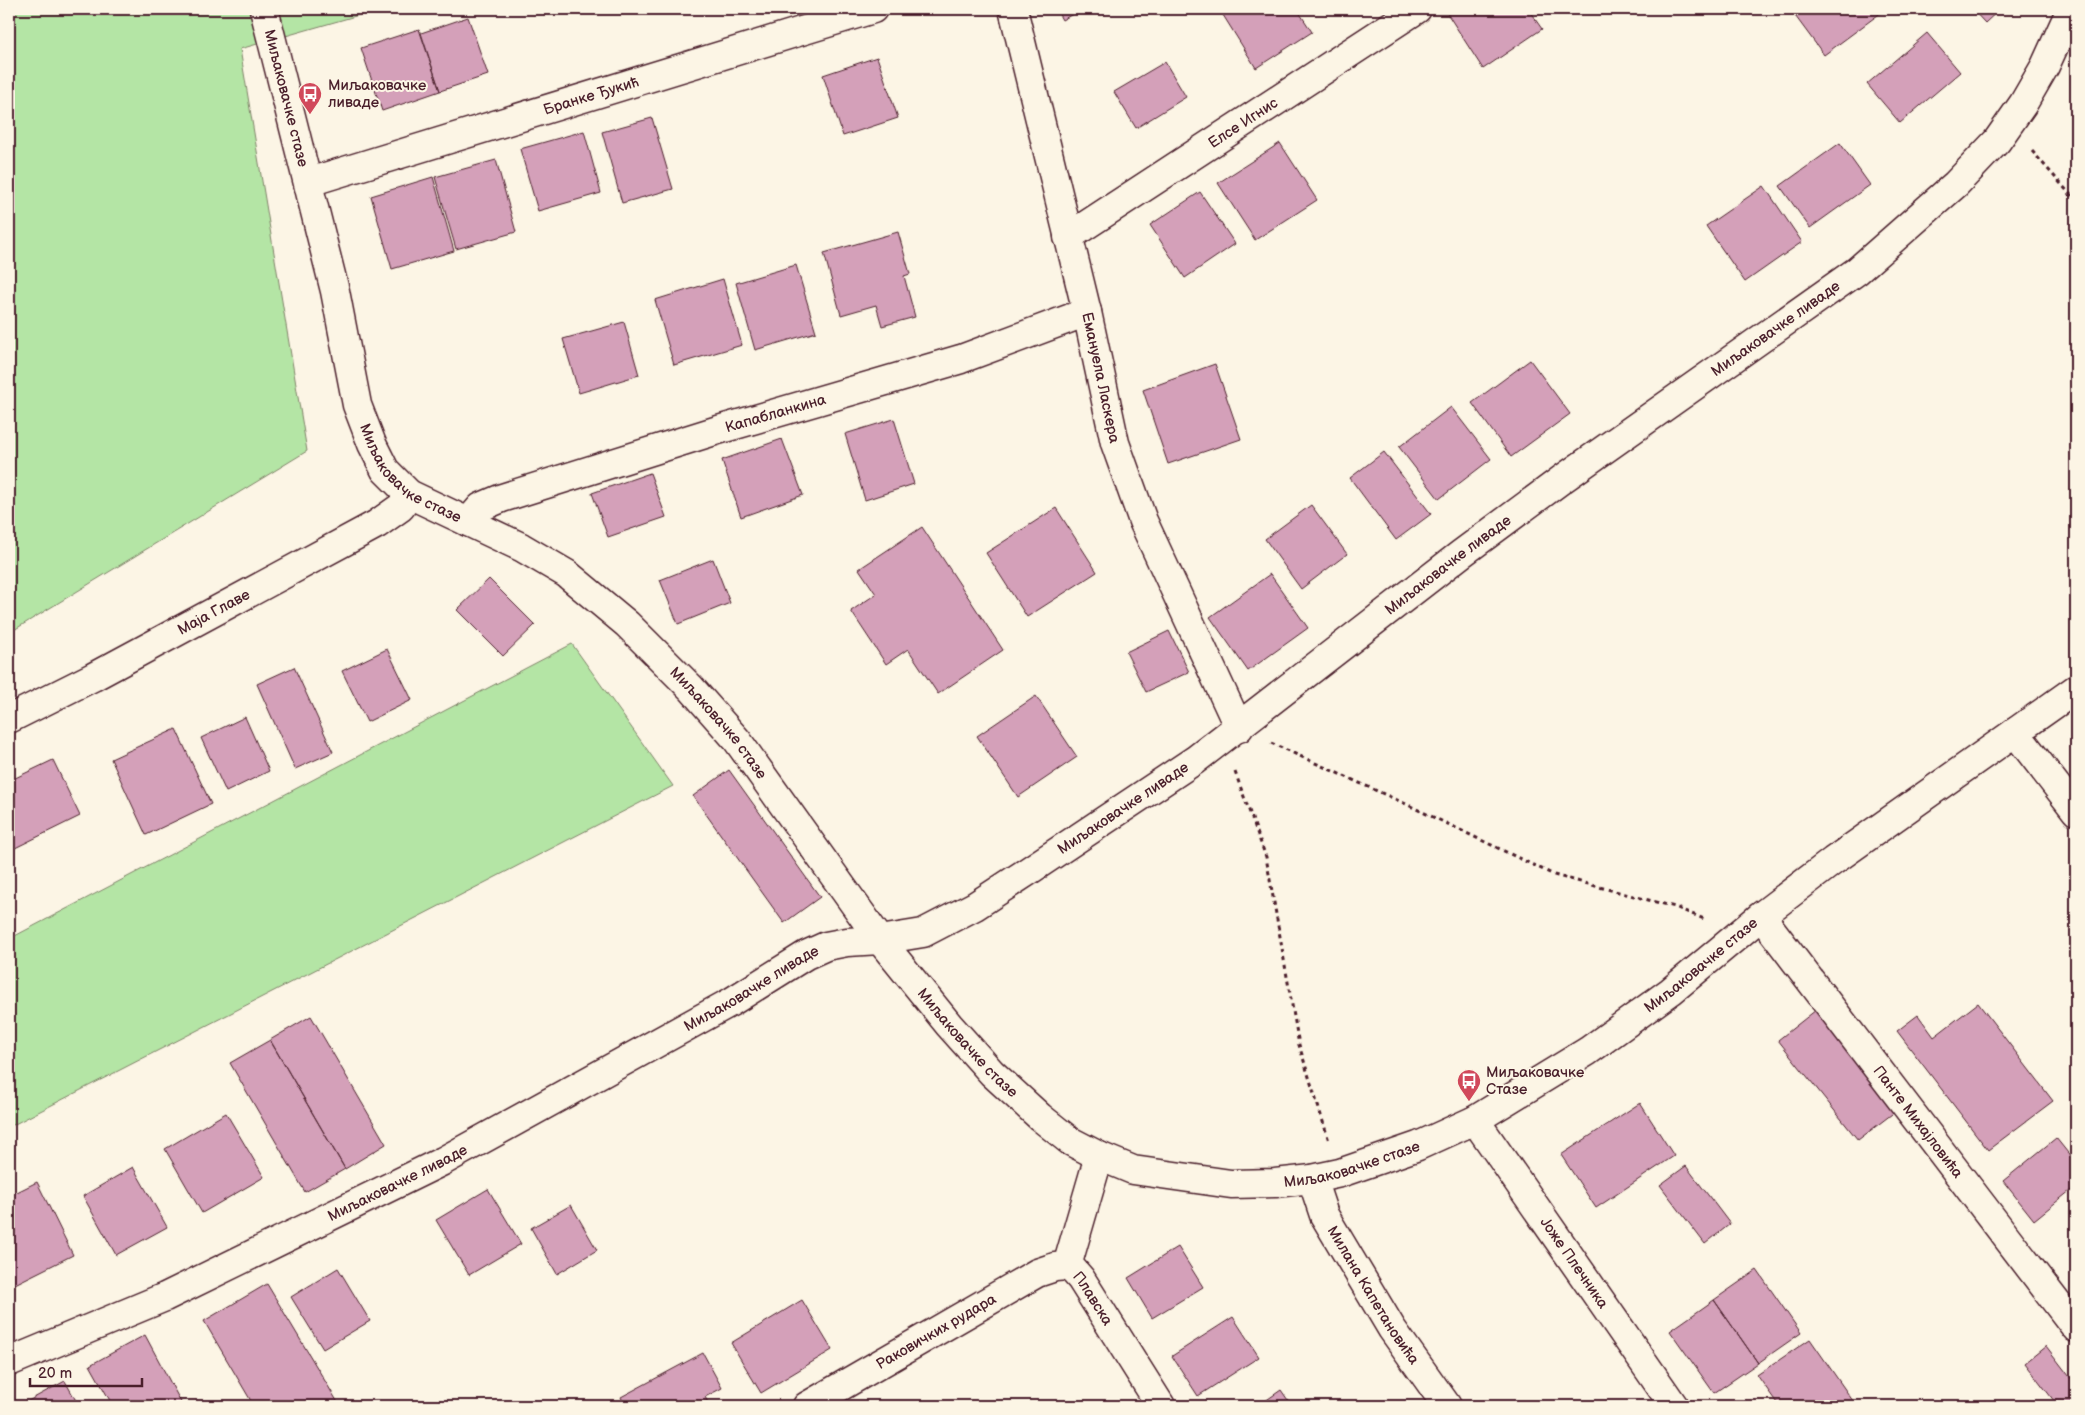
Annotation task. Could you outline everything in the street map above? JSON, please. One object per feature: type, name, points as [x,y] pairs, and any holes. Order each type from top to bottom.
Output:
[{"type":"street","name":"Миљаковачке стазе","points":[[264,9],[335,291],[357,404],[372,444],[386,470],[409,494],[542,558],[567,574],[628,624],[691,688],[737,740],[880,940],[949,1025],[992,1073],[1040,1118],[1070,1141],[1132,1170],[1231,1184],[1275,1183],[1312,1179],[1340,1173],[1418,1146],[1475,1120],[1588,1051],[1671,990],[1761,916],[1833,861],[2076,689]]},
{"type":"street","name":"Бранке Ђукић","points":[[309,182],[873,9]]},
{"type":"street","name":"Емануела Ласкера","points":[[1013,9],[1087,312],[1115,443],[1143,521],[1231,733]]},
{"type":"street","name":"Елсе Игнис","points":[[1068,237],[1417,9]]},
{"type":"street","name":"Миљаковачке ливаде","points":[[9,1362],[165,1297],[443,1161],[732,1002],[806,955],[826,946],[847,942],[880,940],[923,933],[975,906],[1195,760],[1461,554],[1553,486],[1857,271],[1956,184],[1997,141],[2045,66],[2071,9]]},
{"type":"street","name":"Капабланкина","points":[[468,522],[481,507],[502,498],[718,430],[961,359],[1087,312]]},
{"type":"street","name":"Маја Главе","points":[[9,719],[93,677],[369,528],[396,511],[409,494]]},
{"type":"street","points":[[2015,732],[2076,811]]},
{"type":"street","name":"Панте Михајловића","points":[[1761,916],[2076,1328]]},
{"type":"street","name":"Јоже Плечника","points":[[1475,1120],[1674,1406]]},
{"type":"street","name":"Плавска","points":[[1099,1156],[1067,1266],[1074,1270],[1081,1279],[1160,1406]]},
{"type":"street","name":"Милана Капетановића","points":[[1312,1179],[1324,1215],[1392,1329],[1447,1406]]},
{"type":"street","name":"Раковичких рудара","points":[[808,1406],[1037,1272],[1054,1267],[1067,1266]]},
{"type":"path","points":[[2008,125],[2076,201]]},
{"type":"path","points":[[1231,733],[1406,804],[1554,875],[1675,907],[1712,922],[1732,941]]},
{"type":"path","points":[[1231,733],[1266,857],[1299,1045],[1340,1173]]},
{"type":"green space","points":[[9,9],[380,9],[240,49],[307,451],[9,633]]},
{"type":"green space","points":[[572,644],[673,786],[9,1127],[9,939]]},
{"type":"building","points":[[1056,9],[1082,9],[1062,20]]},
{"type":"building","points":[[1232,9],[1297,9],[1312,32],[1256,68],[1223,15]]},
{"type":"building","points":[[1528,9],[1542,29],[1483,69],[1445,10]]},
{"type":"building","points":[[1790,9],[1886,9],[1824,55]]},
{"type":"building","points":[[1972,9],[2000,9],[1985,23]]},
{"type":"building","points":[[468,17],[488,75],[440,91],[421,33]]},
{"type":"building","points":[[419,29],[440,91],[382,111],[361,48]]},
{"type":"building","points":[[1927,33],[1960,72],[1900,123],[1867,84]]},
{"type":"building","points":[[877,57],[898,118],[843,136],[823,75]]},
{"type":"building","points":[[1165,62],[1186,97],[1136,128],[1114,92]]},
{"type":"building","points":[[652,118],[673,189],[622,203],[602,132]]},
{"type":"building","points":[[584,131],[601,193],[538,211],[520,149]]},
{"type":"building","points":[[1280,143],[1317,200],[1255,240],[1218,183]]},
{"type":"building","points":[[1840,143],[1870,185],[1810,228],[1780,186]]},
{"type":"building","points":[[496,160],[516,232],[456,249],[435,177]]},
{"type":"building","points":[[433,177],[454,251],[392,269],[371,196]]},
{"type":"building","points":[[1764,186],[1802,242],[1745,282],[1706,226]]},
{"type":"building","points":[[1200,192],[1235,244],[1185,278],[1150,225]]},
{"type":"building","points":[[898,232],[910,274],[904,276],[915,317],[882,326],[876,305],[841,315],[824,253]]},
{"type":"building","points":[[796,265],[816,332],[755,350],[736,283]]},
{"type":"building","points":[[723,279],[742,345],[674,365],[655,300]]},
{"type":"building","points":[[624,322],[639,375],[579,393],[563,339]]},
{"type":"building","points":[[1530,360],[1570,414],[1511,457],[1472,403]]},
{"type":"building","points":[[1215,364],[1241,439],[1168,464],[1143,390]]},
{"type":"building","points":[[1451,407],[1491,459],[1439,499],[1399,447]]},
{"type":"building","points":[[894,419],[914,484],[865,500],[845,434]]},
{"type":"building","points":[[782,439],[803,495],[741,517],[722,460]]},
{"type":"building","points":[[1384,452],[1431,514],[1396,540],[1350,478]]},
{"type":"building","points":[[650,473],[666,517],[608,537],[592,493]]},
{"type":"building","points":[[1311,505],[1347,554],[1301,589],[1265,539]]},
{"type":"building","points":[[1056,508],[1097,572],[1027,617],[986,553]]},
{"type":"building","points":[[922,527],[1003,650],[938,694],[908,649],[886,664],[851,611],[876,594],[859,569]]},
{"type":"building","points":[[713,559],[730,603],[678,624],[660,580]]},
{"type":"building","points":[[1270,574],[1308,628],[1248,671],[1210,617]]},
{"type":"building","points":[[489,579],[535,625],[503,656],[457,610]]},
{"type":"building","points":[[1169,631],[1189,672],[1146,692],[1126,652]]},
{"type":"building","points":[[387,649],[412,700],[367,722],[342,671]]},
{"type":"building","points":[[294,667],[333,752],[295,769],[257,684]]},
{"type":"building","points":[[1036,696],[1077,757],[1018,797],[977,736]]},
{"type":"building","points":[[245,717],[269,771],[226,792],[201,738]]},
{"type":"building","points":[[176,729],[211,804],[146,835],[111,759]]},
{"type":"building","points":[[53,760],[80,816],[9,851],[9,781]]},
{"type":"building","points":[[729,770],[820,897],[784,923],[693,796]]},
{"type":"building","points":[[1978,1003],[2053,1101],[1988,1150],[1897,1031],[1918,1015],[1934,1037]]},
{"type":"building","points":[[1816,1010],[1896,1111],[1858,1140],[1778,1040]]},
{"type":"building","points":[[311,1016],[386,1144],[345,1169],[270,1040]]},
{"type":"building","points":[[270,1040],[345,1169],[305,1192],[230,1063]]},
{"type":"building","points":[[1640,1103],[1674,1156],[1596,1208],[1561,1155]]},
{"type":"building","points":[[226,1113],[264,1177],[202,1213],[165,1149]]},
{"type":"building","points":[[2056,1138],[2076,1163],[2076,1186],[2034,1220],[2003,1181]]},
{"type":"building","points":[[1686,1166],[1730,1224],[1705,1244],[1660,1185]]},
{"type":"building","points":[[133,1167],[167,1227],[116,1255],[83,1196]]},
{"type":"building","points":[[37,1182],[73,1255],[9,1287],[9,1196]]},
{"type":"building","points":[[488,1189],[521,1244],[469,1275],[436,1220]]},
{"type":"building","points":[[571,1205],[597,1250],[557,1274],[531,1228]]},
{"type":"building","points":[[1178,1247],[1203,1287],[1152,1318],[1128,1278]]},
{"type":"building","points":[[338,1268],[370,1321],[323,1349],[291,1297]]},
{"type":"building","points":[[1757,1270],[1801,1333],[1758,1363],[1714,1300]]},
{"type":"building","points":[[267,1284],[340,1406],[254,1406],[204,1321]]},
{"type":"building","points":[[802,1300],[832,1350],[761,1393],[731,1343]]},
{"type":"building","points":[[1714,1300],[1758,1363],[1714,1393],[1670,1331]]},
{"type":"building","points":[[1233,1317],[1259,1357],[1198,1396],[1172,1356]]},
{"type":"building","points":[[145,1335],[183,1406],[113,1406],[90,1365]]},
{"type":"building","points":[[1810,1339],[1853,1401],[1846,1406],[1779,1406],[1757,1375]]},
{"type":"building","points":[[2046,1346],[2076,1385],[2076,1406],[2058,1406],[2025,1363]]},
{"type":"building","points":[[703,1353],[722,1388],[705,1397],[710,1406],[625,1406],[621,1397]]},
{"type":"building","points":[[65,1381],[79,1406],[19,1406]]},
{"type":"building","points":[[1281,1390],[1292,1406],[1258,1406]]},
{"type":"place","name":"Миљаковачке ливаде","points":[[310,115]]},
{"type":"place","name":"Миљаковачке Стазе","points":[[1469,1102]]}]
